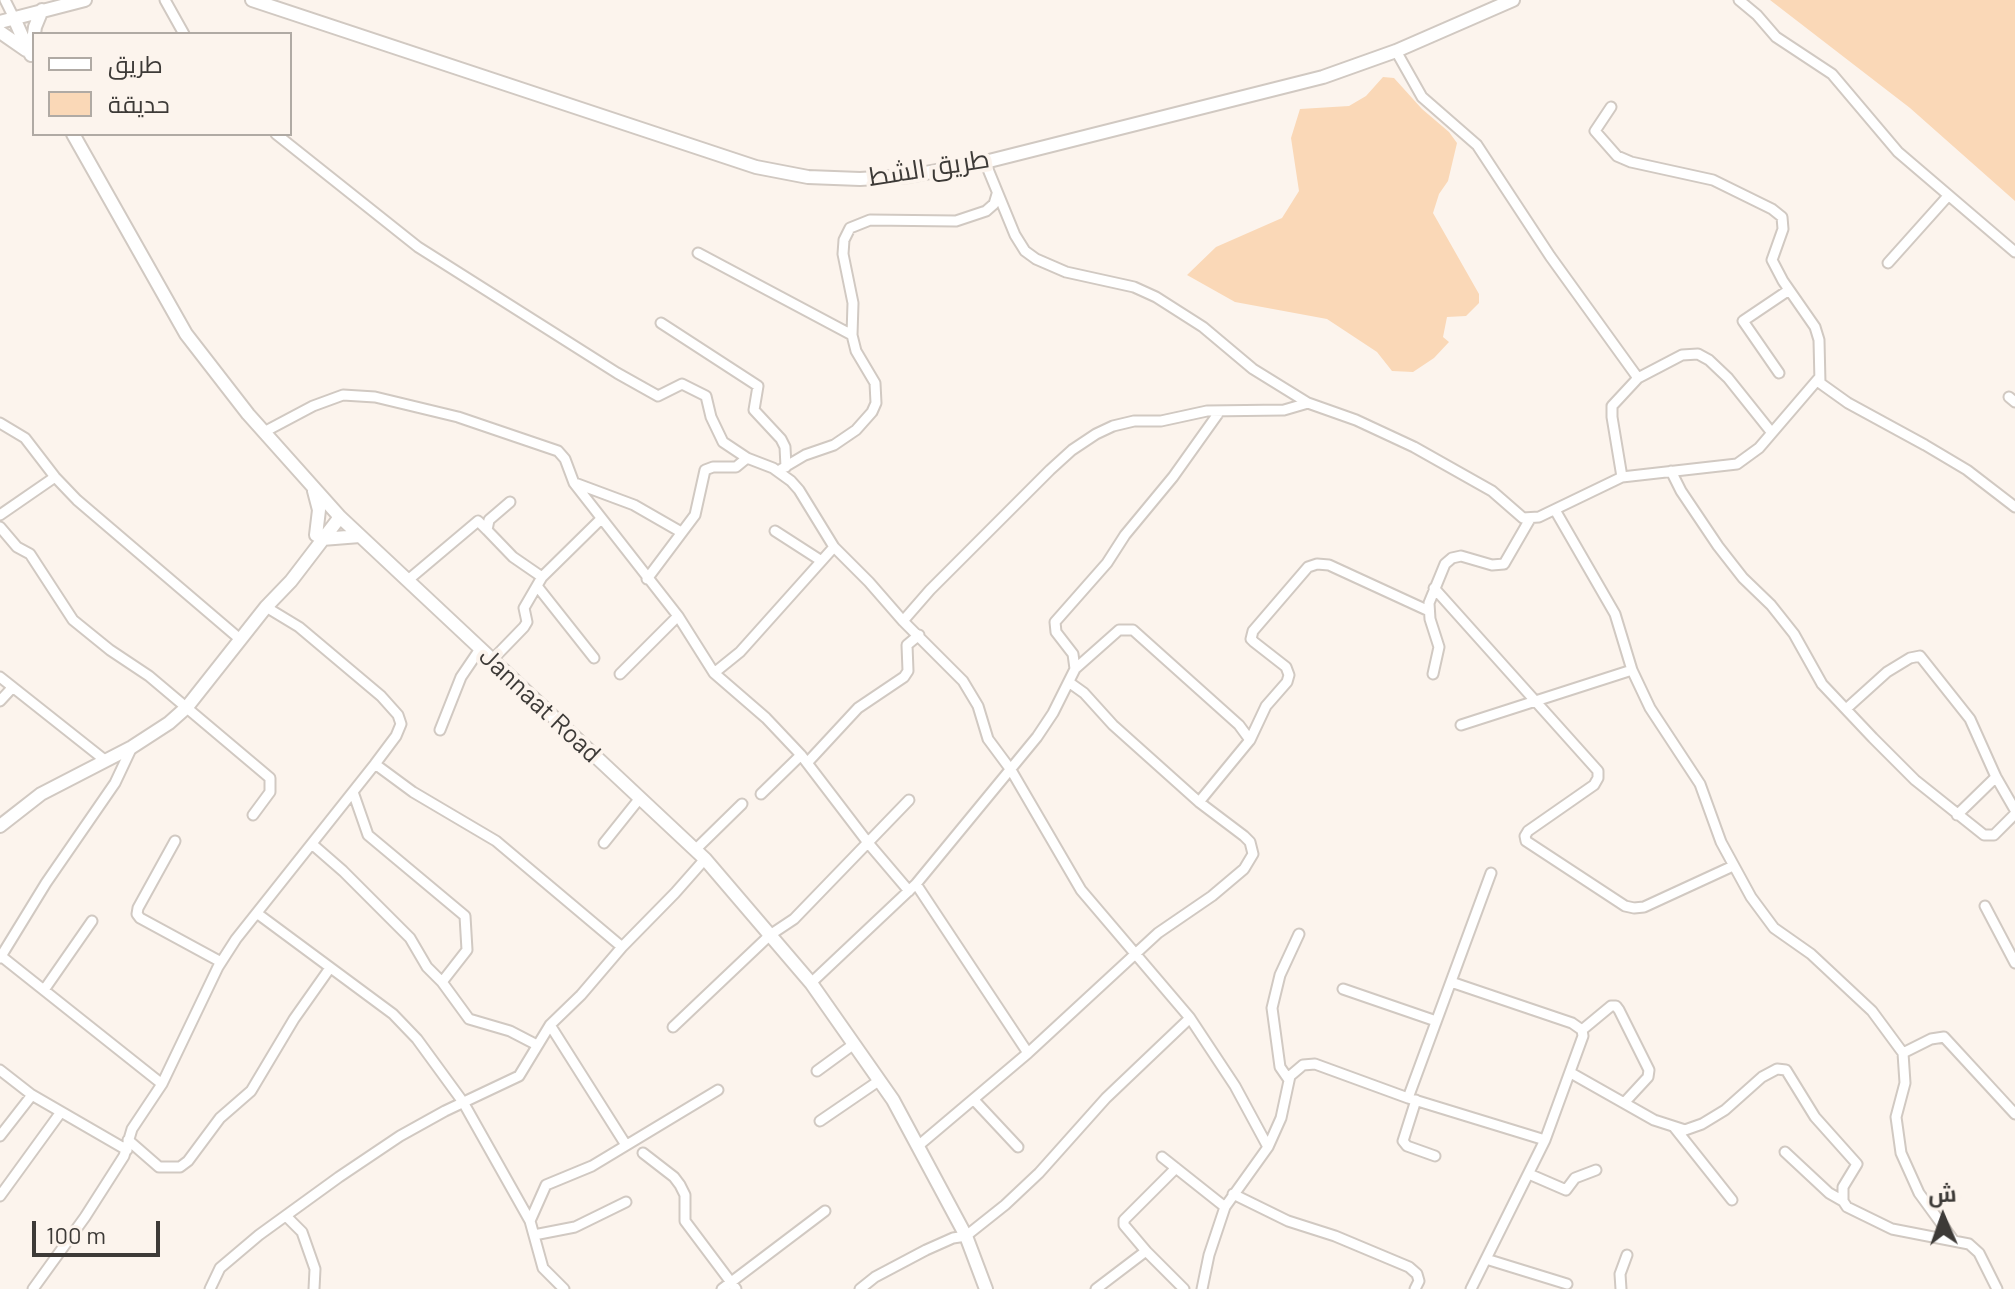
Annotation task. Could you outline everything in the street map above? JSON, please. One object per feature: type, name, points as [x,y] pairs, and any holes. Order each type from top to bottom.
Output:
[{"type":"street","points":[[5,0],[32,56]]},
{"type":"street","points":[[0,22],[85,0]]},
{"type":"street","points":[[165,0],[183,32]]},
{"type":"street","name":"طريق الشط","points":[[252,0],[725,158],[772,171],[824,178],[893,178],[985,162],[1323,77],[1396,51],[1513,0]]},
{"type":"street","points":[[1739,0],[1776,37],[1842,83],[1890,143],[2015,252]]},
{"type":"street","points":[[35,32],[42,10]]},
{"type":"street","points":[[0,32],[32,57]]},
{"type":"street","points":[[1396,51],[1422,97],[1477,145],[1550,256],[1638,378]]},
{"type":"street","points":[[1611,107],[1595,131],[1617,156],[1631,162],[1713,180],[1779,213],[1784,222],[1783,229],[1772,260],[1818,334],[1820,383],[1848,403],[1967,470],[2015,507]]},
{"type":"street","name":"Jannaat Road","points":[[74,136],[186,334],[264,432],[337,514],[700,854],[811,983],[880,1080],[918,1146],[966,1236],[986,1289]]},
{"type":"street","points":[[279,136],[418,247],[617,373],[658,396],[682,384],[706,396],[711,417],[723,442],[747,458],[782,469],[799,490],[806,506],[834,547],[963,681],[978,706],[988,739],[1011,770],[1081,890],[1190,1018],[1235,1086],[1268,1147]]},
{"type":"street","points":[[985,162],[1021,246],[1036,259],[1066,272],[1126,285],[1156,297],[1203,327],[1253,369],[1308,403],[1356,420],[1414,447],[1480,483],[1516,514],[1530,519],[1622,477],[1737,464],[1754,453],[1819,378]]},
{"type":"street","points":[[782,469],[805,455],[834,445],[856,430],[872,412],[878,394],[856,351],[852,335],[853,303],[843,254],[850,228],[870,220],[956,221],[986,211],[994,204],[997,194]]},
{"type":"street","points":[[1888,263],[1948,196]]},
{"type":"street","points":[[698,253],[852,335]]},
{"type":"street","points":[[1779,373],[1743,321],[1789,290]]},
{"type":"street","points":[[661,323],[758,386],[754,410],[785,447],[782,469]]},
{"type":"street","points":[[1622,477],[1611,411],[1615,401],[1638,378],[1682,355],[1693,353],[1703,356],[1728,378],[1772,433]]},
{"type":"street","points":[[264,432],[313,406],[343,395],[375,397],[458,417],[551,447],[565,459],[574,483],[678,616],[714,673],[766,718],[804,759],[869,844],[912,888],[1028,1053]]},
{"type":"street","points":[[903,621],[930,590],[1072,450],[1113,426],[1134,421],[1161,421],[1194,413],[1284,410],[1308,403]]},
{"type":"street","points":[[811,983],[912,888],[1011,770],[1053,713],[1075,669],[1073,654],[1059,638],[1055,622],[1107,563],[1220,411]]},
{"type":"street","points":[[0,423],[25,438],[77,500],[241,640]]},
{"type":"street","points":[[647,579],[695,515],[705,470],[736,467],[747,458]]},
{"type":"street","points":[[1671,471],[1718,546],[1784,621],[1822,684],[1846,709],[1915,780],[1957,815],[1989,836],[1994,835],[2015,812],[1970,719],[1920,656],[1910,658],[1887,672],[1846,709]]},
{"type":"street","points":[[0,515],[55,477]]},
{"type":"street","points":[[574,483],[634,505],[681,532]]},
{"type":"street","points":[[313,488],[319,510],[319,537]]},
{"type":"street","points":[[487,530],[489,520],[510,502]]},
{"type":"street","points":[[1555,510],[1615,614],[1632,670],[1650,708],[1700,784],[1733,866],[1751,897],[1774,928],[1811,954],[1872,1011],[1903,1053],[1905,1083],[1896,1117],[1901,1153],[1919,1193],[1954,1241]]},
{"type":"street","points":[[0,826],[41,794],[132,747],[187,707],[266,607],[291,581],[337,514]]},
{"type":"street","points":[[492,660],[524,627],[527,622],[524,608],[540,581],[601,519]]},
{"type":"street","points":[[1433,674],[1439,647],[1429,611],[1434,588],[1445,564],[1456,556],[1492,565],[1504,564],[1530,519]]},
{"type":"street","points":[[408,580],[478,521],[540,581],[594,658]]},
{"type":"street","points":[[0,527],[17,547],[30,554],[73,620],[187,707],[270,778],[270,792],[253,815]]},
{"type":"street","points":[[775,531],[820,560]]},
{"type":"street","points":[[319,537],[360,536]]},
{"type":"street","points":[[714,673],[740,652],[834,547]]},
{"type":"street","points":[[1199,802],[1250,740],[1266,706],[1287,682],[1289,675],[1286,667],[1254,642],[1252,635],[1308,567],[1329,565],[1429,611]]},
{"type":"street","points":[[1434,588],[1596,768],[1598,778],[1594,785],[1528,831],[1526,841],[1625,906],[1634,908],[1644,907],[1733,866]]},
{"type":"street","points":[[33,1289],[85,1217],[127,1145],[136,1120],[162,1084],[221,962],[375,764],[401,724],[398,715],[381,696],[299,627],[266,607]]},
{"type":"street","points":[[620,674],[678,616]]},
{"type":"street","points":[[1075,669],[1119,630],[1133,630],[1229,715],[1250,740]]},
{"type":"street","points":[[761,794],[870,698],[904,677],[908,671],[907,645],[919,635]]},
{"type":"street","points":[[440,730],[461,677],[480,649]]},
{"type":"street","points":[[1461,725],[1632,670]]},
{"type":"street","points":[[0,677],[106,761]]},
{"type":"street","points":[[918,1146],[1028,1053],[1171,922],[1221,889],[1244,869],[1253,854],[1250,842],[1244,836],[1199,802],[1113,725],[1092,700],[1070,683]]},
{"type":"street","points":[[0,701],[12,688]]},
{"type":"street","points":[[132,747],[115,783],[46,883],[1,957],[162,1084]]},
{"type":"street","points":[[375,764],[413,792],[496,841],[622,947]]},
{"type":"street","points":[[1957,815],[1996,777]]},
{"type":"street","points":[[353,792],[368,835],[465,916],[467,950],[442,982]]},
{"type":"street","points":[[604,843],[640,798]]},
{"type":"street","points":[[673,1027],[770,935],[794,919],[909,800]]},
{"type":"street","points":[[210,1289],[220,1268],[286,1216],[400,1136],[519,1076],[550,1025],[675,893],[700,854],[742,804]]},
{"type":"street","points":[[175,841],[137,914],[221,962]]},
{"type":"street","points":[[312,844],[410,938],[427,967],[469,1019],[510,1031],[537,1045]]},
{"type":"street","points":[[1435,1156],[1407,1146],[1403,1141],[1412,1099],[1436,1021],[1491,873]]},
{"type":"street","points":[[1985,906],[2015,963]]},
{"type":"street","points":[[258,914],[393,1014],[417,1039],[463,1102],[530,1221],[543,1268],[564,1289]]},
{"type":"street","points":[[44,990],[92,921]]},
{"type":"street","points":[[1289,1080],[1280,1067],[1272,1008],[1280,975],[1299,934]]},
{"type":"street","points":[[0,1070],[32,1095],[127,1145],[159,1167],[185,1164],[220,1118],[251,1091],[277,1044],[330,968]]},
{"type":"street","points":[[1451,982],[1572,1023],[1582,1030]]},
{"type":"street","points":[[1343,989],[1436,1021]]},
{"type":"street","points":[[1582,1030],[1611,1006],[1619,1010],[1649,1070],[1648,1077],[1624,1103]]},
{"type":"street","points":[[860,1289],[953,1238],[966,1236],[1039,1173],[1106,1098],[1190,1018]]},
{"type":"street","points":[[550,1025],[626,1145]]},
{"type":"street","points":[[1471,1289],[1545,1140],[1583,1042],[1582,1030]]},
{"type":"street","points":[[1903,1053],[1931,1039],[1944,1037],[2015,1114]]},
{"type":"street","points":[[817,1071],[854,1044]]},
{"type":"street","points":[[1202,1289],[1209,1255],[1225,1207],[1268,1147],[1281,1118],[1289,1080],[1299,1067],[1315,1064],[1412,1099],[1545,1140]]},
{"type":"street","points":[[1571,1073],[1654,1120],[1685,1130],[1725,1110],[1762,1077],[1777,1069],[1786,1070],[1815,1117],[1857,1164],[1843,1187],[1843,1201]]},
{"type":"street","points":[[820,1121],[880,1080]]},
{"type":"street","points":[[530,1221],[546,1185],[592,1166],[718,1090]]},
{"type":"street","points":[[0,1136],[32,1095]]},
{"type":"street","points":[[974,1100],[1018,1147]]},
{"type":"street","points":[[0,1196],[61,1112]]},
{"type":"street","points":[[1674,1127],[1732,1200]]},
{"type":"street","points":[[1785,1152],[1847,1207],[1892,1229],[1969,1244],[1979,1253],[1997,1289]]},
{"type":"street","points":[[643,1153],[680,1185],[685,1195],[685,1221],[734,1286]]},
{"type":"street","points":[[1162,1157],[1225,1207]]},
{"type":"street","points":[[1176,1168],[1124,1220],[1124,1225],[1184,1289]]},
{"type":"street","points":[[1529,1174],[1566,1190],[1578,1176],[1596,1170]]},
{"type":"street","points":[[1233,1194],[1288,1221],[1335,1236],[1409,1267],[1417,1274],[1419,1281],[1415,1289]]},
{"type":"street","points":[[534,1235],[575,1227],[626,1202]]},
{"type":"street","points":[[722,1289],[734,1286],[825,1211]]},
{"type":"street","points":[[286,1216],[302,1232],[315,1269],[314,1289]]},
{"type":"street","points":[[1096,1289],[1146,1251]]},
{"type":"street","points":[[1621,1289],[1620,1274],[1627,1255]]},
{"type":"street","points":[[1486,1259],[1567,1284]]},
{"type":"street","points":[[544,1289],[553,1278]]},
{"type":"green space","points":[[1770,0],[2015,0],[2015,201],[1910,108]]},
{"type":"green space","points":[[1383,77],[1394,78],[1457,143],[1448,181],[1439,194],[1433,213],[1479,294],[1479,303],[1466,316],[1447,317],[1443,337],[1449,342],[1434,358],[1413,372],[1392,371],[1377,352],[1327,319],[1235,302],[1187,275],[1216,247],[1282,218],[1299,191],[1291,138],[1300,109],[1349,106],[1366,96]]}]
